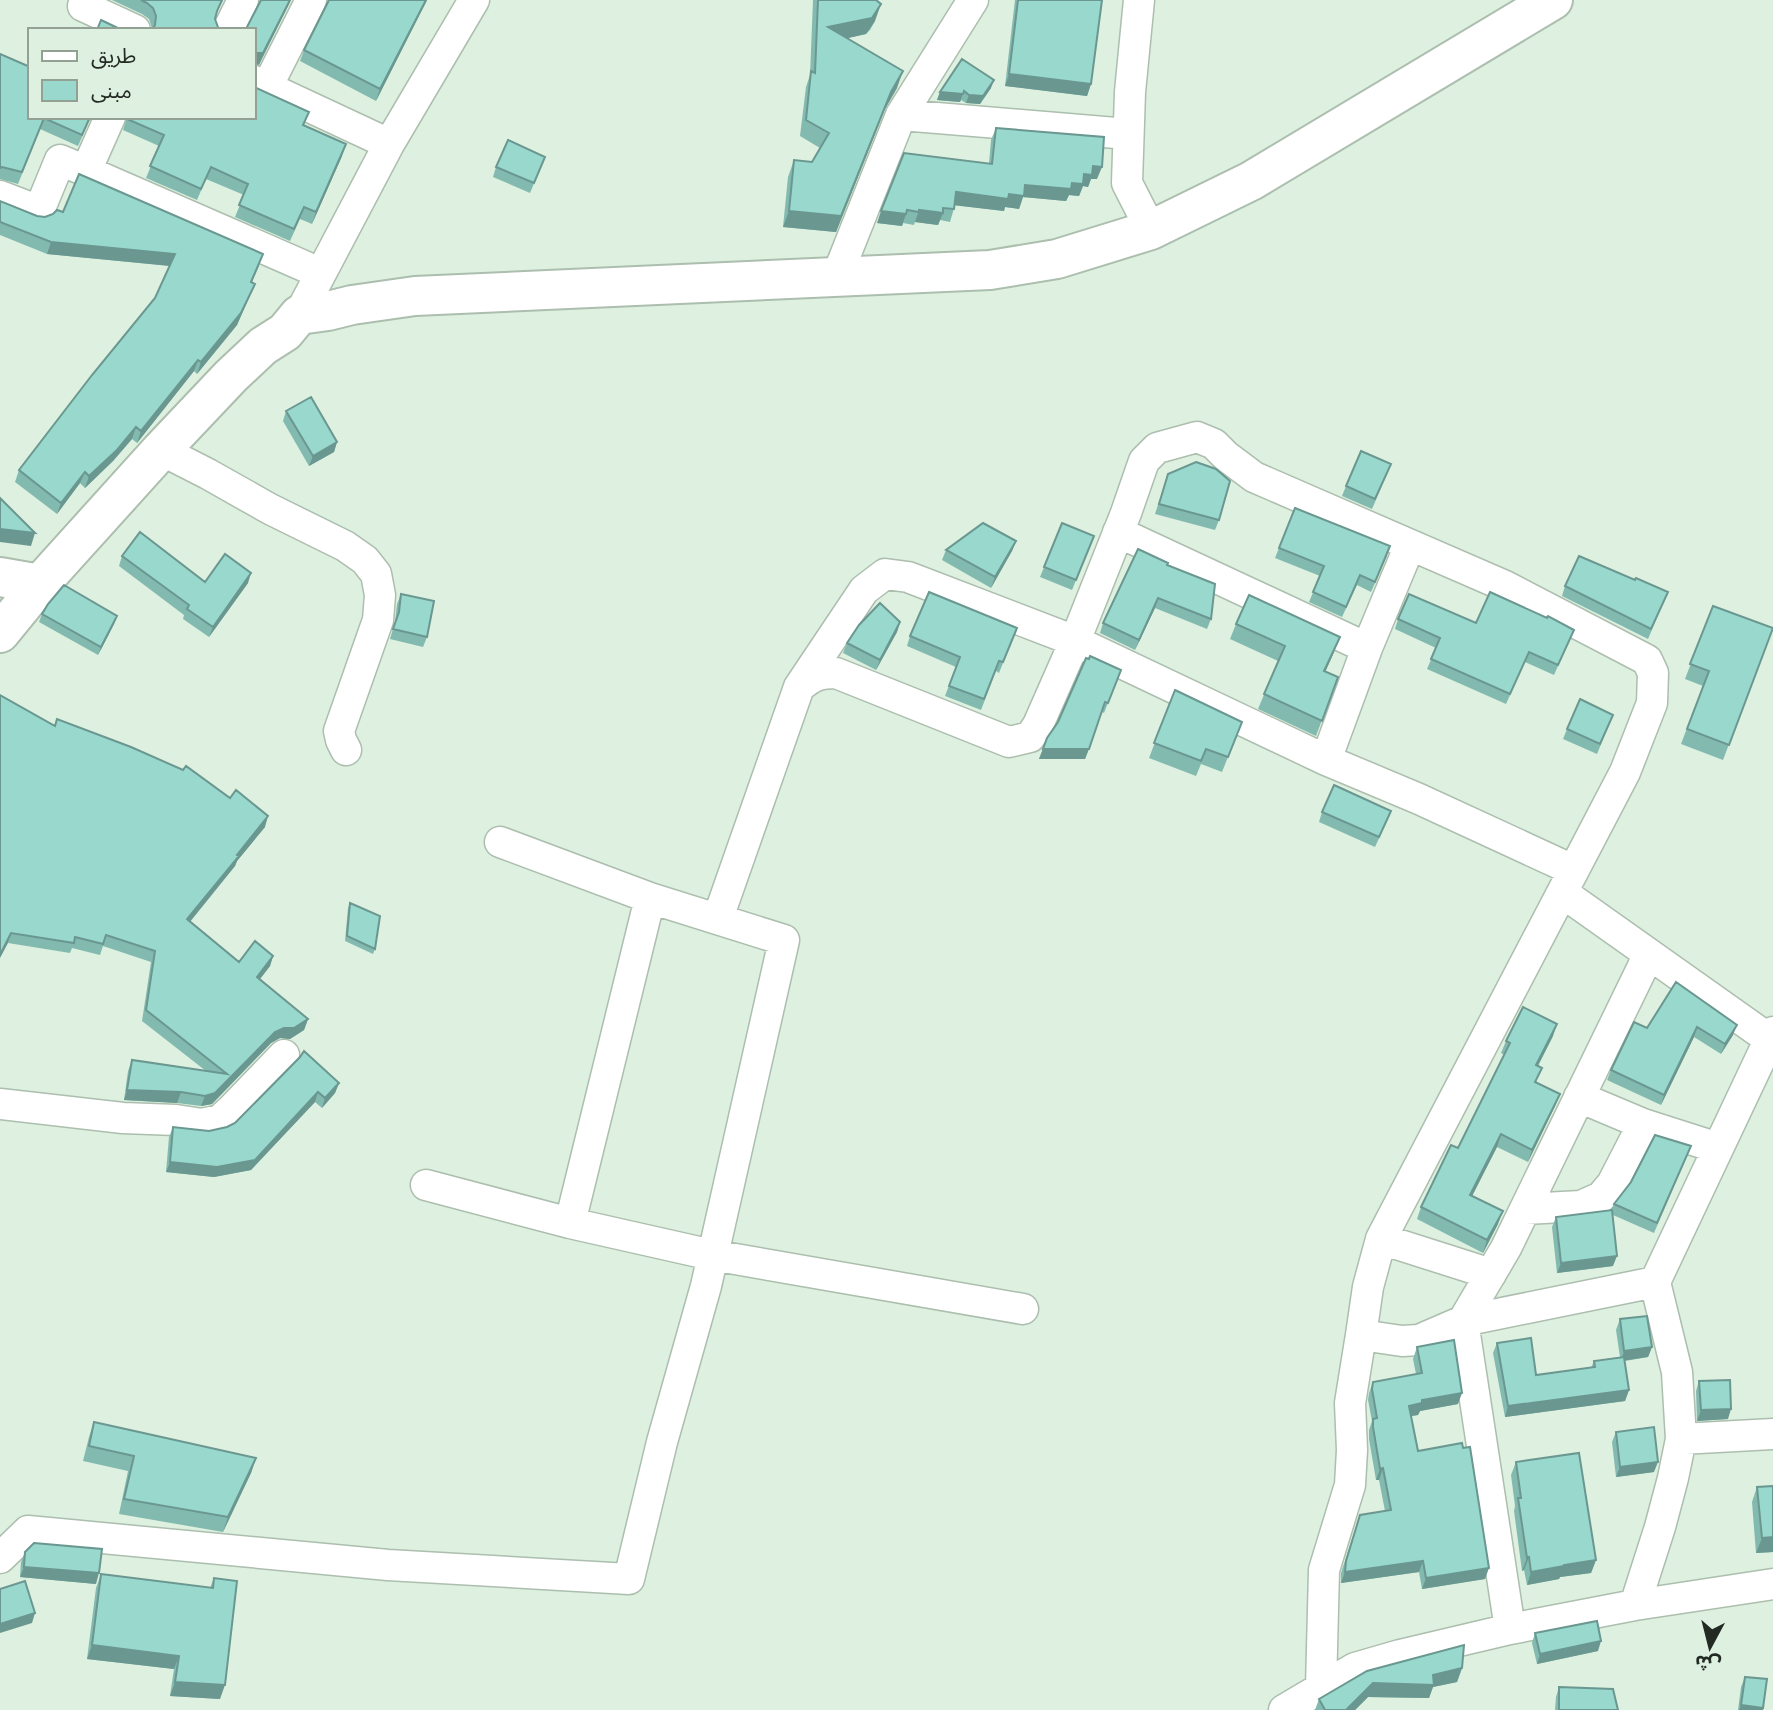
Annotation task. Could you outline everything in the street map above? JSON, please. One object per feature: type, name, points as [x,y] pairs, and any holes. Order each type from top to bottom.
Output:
[{"type":"main road","points":[[0,633],[40,584],[161,450],[231,376],[263,346],[285,332],[299,315],[415,296],[990,270],[1057,259],[1151,230],[1251,181],[1553,0]]},
{"type":"main road","points":[[0,577],[40,584]]},
{"type":"street","points":[[229,28],[243,0]]},
{"type":"street","points":[[311,0],[260,84],[388,144]]},
{"type":"street","points":[[299,315],[388,144],[474,0]]},
{"type":"street","points":[[837,276],[901,115],[973,0]]},
{"type":"street","points":[[1139,0],[1133,50],[1127,183],[1151,230]]},
{"type":"street","points":[[83,6],[131,28]]},
{"type":"street","points":[[901,115],[1128,134]]},
{"type":"street","points":[[86,171],[109,119]]},
{"type":"street","points":[[0,196],[39,211],[60,160],[320,273]]},
{"type":"street","points":[[799,687],[812,676],[836,673],[1009,742],[1030,737],[1038,725],[1075,640],[1144,461],[1157,448],[1197,437],[1214,444],[1254,477],[1505,586],[1647,660],[1653,673],[1652,703],[1625,772],[1381,1240],[1367,1287],[1350,1403],[1350,1485],[1324,1570],[1321,1688]]},
{"type":"street","points":[[161,450],[345,546],[365,560],[376,574],[380,595],[378,620],[339,731],[346,750]]},
{"type":"street","points":[[1118,531],[1367,648]]},
{"type":"street","points":[[1326,760],[1367,648],[1410,545]]},
{"type":"street","points":[[718,918],[799,687],[864,590],[886,574],[908,577],[1075,640],[1326,760],[1419,799],[1568,882],[1649,954],[1771,1036],[1655,1282],[1677,1371],[1681,1439],[1674,1478],[1635,1605]]},
{"type":"street","points":[[0,1558],[28,1531],[388,1565],[629,1579],[662,1442],[706,1286],[785,940],[650,898],[500,842]]},
{"type":"street","points":[[570,1223],[650,898]]},
{"type":"street","points":[[1510,1629],[1464,1321],[1506,1248],[1649,954]]},
{"type":"street","points":[[0,1104],[202,1124],[220,1120],[284,1055]]},
{"type":"street","points":[[1579,1097],[1643,1124],[1718,1148]]},
{"type":"street","points":[[1525,1209],[1581,1206],[1601,1197],[1612,1184],[1643,1124]]},
{"type":"street","points":[[426,1185],[570,1223],[712,1255],[1023,1309]]},
{"type":"street","points":[[1381,1240],[1491,1274]]},
{"type":"street","points":[[1361,1335],[1402,1341],[1419,1340],[1464,1321],[1655,1282]]},
{"type":"street","points":[[1681,1439],[1773,1434]]},
{"type":"street","points":[[1284,1710],[1355,1668],[1400,1655],[1510,1629],[1635,1605],[1773,1584]]},
{"type":"building","points":[[141,0],[222,0],[215,19],[218,28],[153,28],[156,16],[147,3]]},
{"type":"building","points":[[261,0],[290,0],[263,53],[256,53],[256,28],[246,28]]},
{"type":"building","points":[[329,0],[426,0],[380,89],[304,50]]},
{"type":"building","points":[[818,0],[876,0],[881,4],[872,18],[828,27],[903,71],[891,92],[841,216],[789,211],[794,160],[812,162],[829,133],[806,120],[811,71],[815,73]]},
{"type":"building","points":[[1018,0],[1102,0],[1091,84],[1009,74]]},
{"type":"building","points":[[101,20],[118,28],[98,28]]},
{"type":"building","points":[[0,54],[28,66],[28,119],[44,119],[22,172],[0,168]]},
{"type":"building","points":[[962,59],[994,80],[983,96],[969,95],[964,91],[963,94],[940,92]]},
{"type":"building","points":[[256,88],[309,112],[303,125],[346,144],[316,212],[304,207],[294,229],[239,205],[248,184],[211,167],[201,189],[150,166],[164,135],[127,119],[256,119]]},
{"type":"building","points":[[46,119],[89,119],[82,135]]},
{"type":"building","points":[[996,128],[1104,137],[1102,167],[1093,166],[1092,175],[1084,174],[1083,184],[1072,183],[1071,189],[1025,185],[1024,196],[1009,194],[1008,199],[956,192],[954,209],[943,208],[943,213],[919,210],[907,210],[906,214],[881,211],[904,153],[992,164]]},
{"type":"building","points":[[508,140],[545,157],[534,183],[496,167]]},
{"type":"building","points":[[79,174],[263,254],[251,282],[255,284],[241,313],[201,362],[198,360],[141,431],[136,427],[117,450],[89,476],[85,472],[61,503],[19,470],[155,298],[175,254],[51,242],[0,222],[0,201],[37,216],[45,217],[57,210],[63,212]]},
{"type":"building","points":[[311,397],[337,442],[313,456],[286,411]]},
{"type":"building","points":[[1361,451],[1391,464],[1375,499],[1346,486]]},
{"type":"building","points":[[1196,462],[1216,469],[1230,481],[1219,520],[1159,504],[1168,474]]},
{"type":"building","points":[[0,498],[35,533],[0,529]]},
{"type":"building","points":[[1295,508],[1390,546],[1375,582],[1360,575],[1346,607],[1313,592],[1324,566],[1279,548]]},
{"type":"building","points":[[983,523],[1016,541],[995,577],[946,550]]},
{"type":"building","points":[[1062,523],[1094,536],[1076,580],[1044,567]]},
{"type":"building","points":[[140,532],[205,582],[225,554],[251,573],[213,627],[187,609],[189,605],[122,556]]},
{"type":"building","points":[[1138,549],[1168,563],[1167,565],[1215,584],[1211,619],[1158,598],[1139,640],[1103,623]]},
{"type":"building","points":[[1579,556],[1668,592],[1651,629],[1565,586]]},
{"type":"building","points":[[64,585],[117,616],[101,647],[42,614]]},
{"type":"building","points":[[929,592],[1017,628],[1003,662],[999,661],[984,699],[949,686],[960,657],[910,636]]},
{"type":"building","points":[[1490,592],[1574,630],[1558,665],[1529,652],[1510,694],[1431,659],[1440,638],[1398,619],[1409,594],[1476,623]]},
{"type":"building","points":[[401,594],[434,601],[427,637],[393,629]]},
{"type":"building","points":[[1249,595],[1340,637],[1324,671],[1338,677],[1322,721],[1264,694],[1285,646],[1236,624]]},
{"type":"building","points":[[880,603],[900,622],[880,660],[847,643],[859,625]]},
{"type":"building","points":[[1713,606],[1773,628],[1729,745],[1687,729],[1709,671],[1690,664]]},
{"type":"building","points":[[1090,656],[1121,670],[1108,703],[1105,702],[1089,749],[1043,749],[1086,658],[1089,659]]},
{"type":"building","points":[[1175,690],[1242,722],[1228,757],[1206,749],[1201,761],[1154,743]]},
{"type":"building","points":[[0,695],[55,726],[57,719],[183,770],[186,766],[230,798],[236,790],[268,816],[187,919],[239,962],[255,941],[273,956],[257,977],[308,1019],[294,1028],[275,1032],[215,1093],[205,1096],[181,1092],[127,1090],[132,1060],[227,1074],[146,1010],[155,951],[106,935],[103,944],[75,937],[74,943],[11,933],[0,955]]},
{"type":"building","points":[[1580,699],[1613,715],[1600,744],[1567,729]]},
{"type":"building","points":[[1334,785],[1391,811],[1379,837],[1322,812]]},
{"type":"building","points":[[350,903],[380,916],[375,949],[347,936]]},
{"type":"building","points":[[1676,982],[1737,1025],[1725,1044],[1697,1027],[1664,1095],[1611,1070],[1634,1022],[1647,1028]]},
{"type":"building","points":[[1523,1007],[1557,1024],[1536,1065],[1542,1068],[1535,1082],[1560,1094],[1532,1150],[1501,1134],[1470,1195],[1503,1211],[1487,1240],[1421,1207],[1451,1145],[1458,1148],[1510,1043],[1506,1041]]},
{"type":"building","points":[[304,1051],[339,1083],[325,1098],[318,1092],[255,1160],[217,1167],[170,1162],[173,1127],[209,1131],[235,1123]]},
{"type":"building","points":[[1655,1135],[1691,1146],[1657,1223],[1614,1204],[1631,1182]]},
{"type":"building","points":[[1612,1210],[1617,1256],[1561,1263],[1556,1217]]},
{"type":"building","points":[[1647,1316],[1652,1347],[1624,1351],[1620,1319]]},
{"type":"building","points":[[1531,1338],[1536,1375],[1595,1367],[1594,1361],[1624,1357],[1629,1390],[1508,1406],[1497,1343]]},
{"type":"building","points":[[1454,1340],[1462,1393],[1422,1400],[1422,1403],[1409,1406],[1418,1451],[1462,1443],[1463,1448],[1470,1447],[1489,1568],[1426,1578],[1423,1561],[1345,1572],[1360,1515],[1391,1510],[1373,1427],[1373,1419],[1377,1418],[1373,1382],[1422,1373],[1417,1347]]},
{"type":"building","points":[[1730,1380],[1731,1409],[1701,1410],[1699,1381]]},
{"type":"building","points":[[94,1422],[256,1458],[228,1517],[124,1499],[134,1456],[89,1446]]},
{"type":"building","points":[[1654,1427],[1658,1462],[1620,1467],[1616,1432]]},
{"type":"building","points":[[1579,1453],[1596,1560],[1531,1572],[1518,1498],[1521,1498],[1516,1462]]},
{"type":"building","points":[[1773,1486],[1773,1537],[1762,1538],[1757,1487]]},
{"type":"building","points":[[34,1543],[102,1549],[99,1573],[24,1567],[25,1552]]},
{"type":"building","points":[[101,1574],[213,1588],[214,1578],[237,1581],[225,1685],[175,1682],[179,1656],[92,1645]]},
{"type":"building","points":[[25,1581],[35,1613],[0,1624],[0,1589]]},
{"type":"building","points":[[1597,1621],[1601,1641],[1540,1654],[1535,1633]]},
{"type":"building","points":[[1464,1645],[1462,1668],[1433,1675],[1434,1685],[1373,1683],[1346,1710],[1325,1710],[1319,1699],[1367,1671]]},
{"type":"building","points":[[1745,1677],[1767,1679],[1763,1708],[1741,1705]]},
{"type":"building","points":[[1559,1687],[1613,1689],[1618,1710],[1559,1710]]}]
